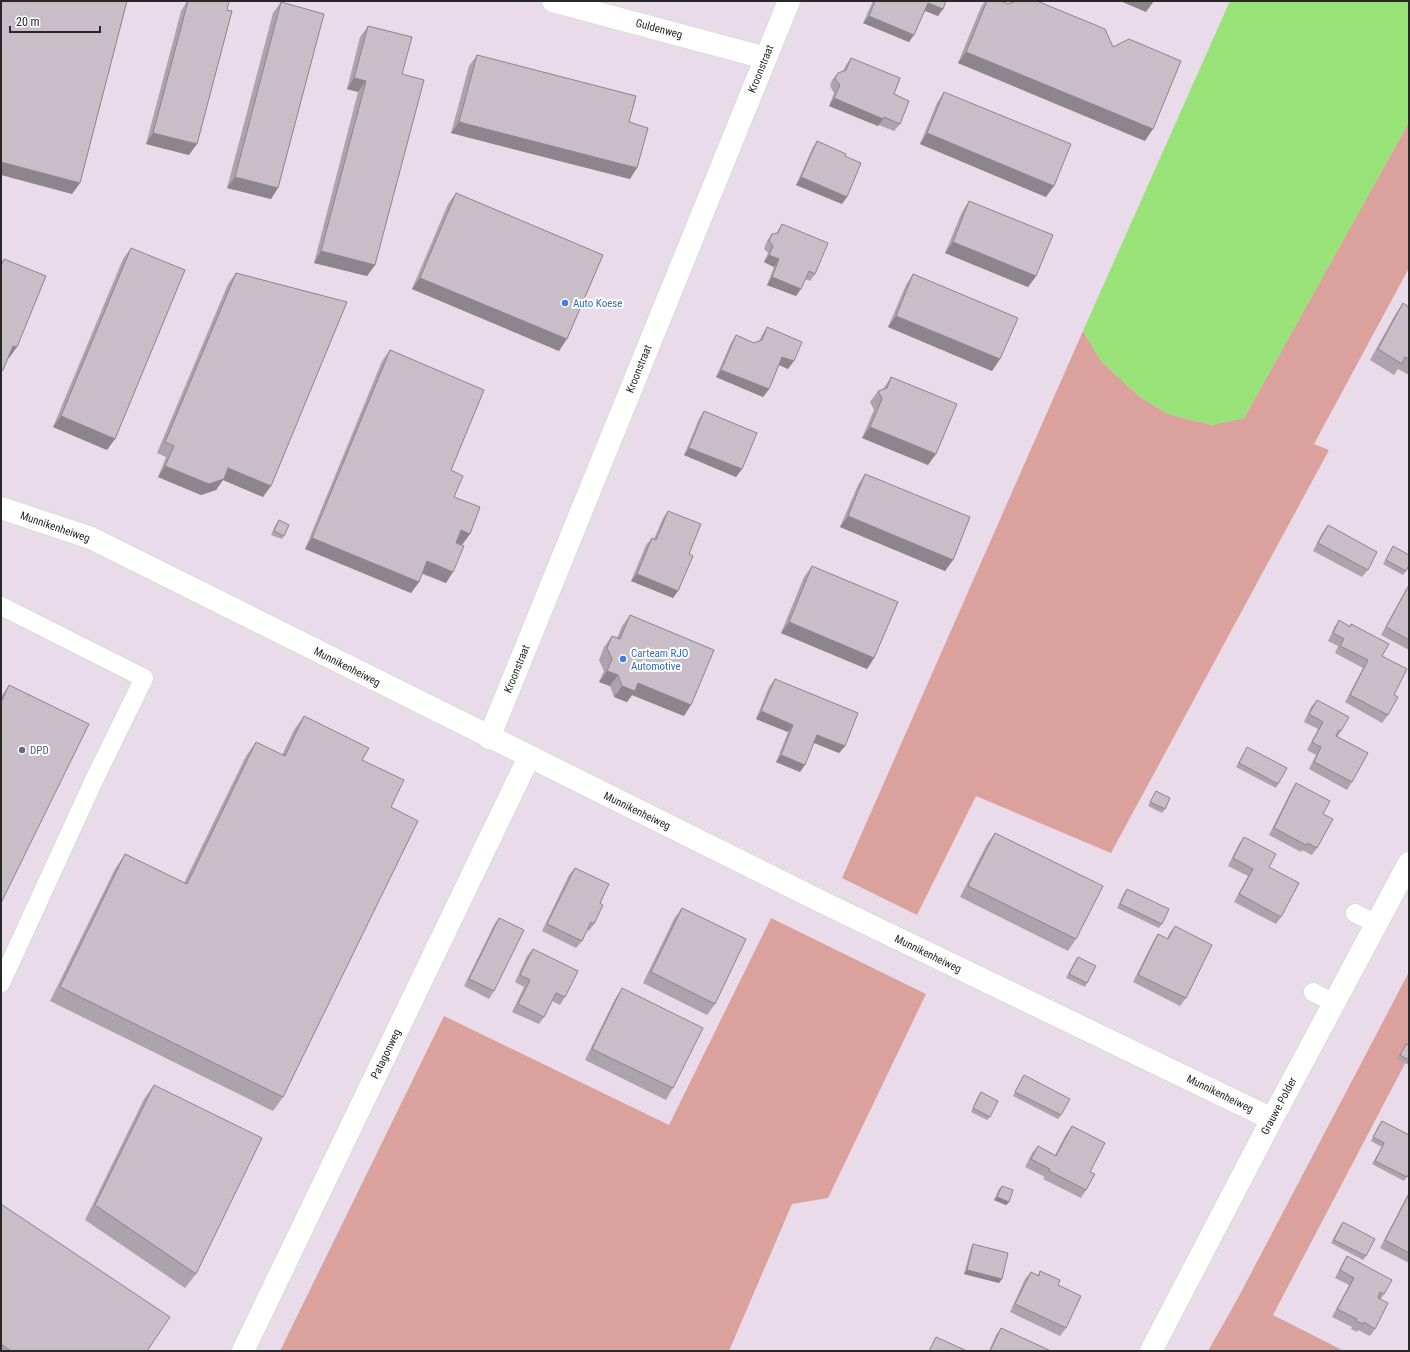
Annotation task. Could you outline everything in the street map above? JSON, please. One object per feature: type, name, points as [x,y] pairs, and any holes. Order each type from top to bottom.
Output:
[{"type":"street","name":"Guldenweg","points":[[553,1],[766,58]]},
{"type":"street","name":"Kroonstraat","points":[[489,738],[790,1]]},
{"type":"street","name":"Munnikenheiweg","points":[[1,508],[91,538],[489,738],[824,903],[1272,1119]]},
{"type":"street","name":"Patagonweg","points":[[244,1351],[529,757]]},
{"type":"street","name":"Grauwe Polder","points":[[1151,1351],[1272,1119],[1409,863]]},
{"type":"lane","points":[[1,606],[144,678],[95,778],[1,983]]},
{"type":"lane","points":[[1356,912],[1376,924]]},
{"type":"lane","points":[[1313,992],[1334,1003]]},
{"type":"shaded area","points":[[1230,1],[1409,1],[1409,122],[1244,418],[1212,425],[1168,414],[1140,397],[1101,361],[1083,331]]},
{"type":"shaded area","points":[[1409,122],[1409,268],[1314,444],[1329,450],[1111,853],[976,796],[917,915],[842,878],[1083,331],[1101,361],[1140,397],[1168,414],[1212,425],[1244,418]]},
{"type":"shaded area","points":[[771,918],[926,994],[828,1198],[792,1204],[729,1351],[280,1351],[444,1016],[669,1125]]},
{"type":"shaded area","points":[[1409,972],[1409,1056],[1273,1315],[1344,1351],[1208,1351],[1238,1298]]},
{"type":"building","points":[[1,1],[127,1],[80,183],[1,162]]},
{"type":"building","points":[[188,1],[229,1],[227,10],[232,11],[197,144],[153,133]]},
{"type":"building","points":[[875,1],[946,1],[943,9],[928,3],[914,35],[869,16]]},
{"type":"building","points":[[987,1],[1001,1],[1008,4],[1016,1],[1037,1],[1105,29],[1113,47],[1129,39],[1181,61],[1153,129],[966,52]]},
{"type":"building","points":[[281,2],[324,14],[278,188],[235,177]]},
{"type":"building","points":[[368,26],[412,37],[402,74],[424,80],[375,265],[321,251],[366,81],[354,78]]},
{"type":"building","points":[[477,55],[636,96],[629,122],[648,128],[637,168],[459,122]]},
{"type":"building","points":[[851,58],[900,78],[894,94],[909,101],[900,124],[884,117],[883,119],[834,98],[840,85],[835,79],[838,73],[846,70]]},
{"type":"building","points":[[944,92],[1071,144],[1054,186],[927,133]]},
{"type":"building","points":[[817,141],[846,154],[845,156],[861,163],[847,197],[801,177]]},
{"type":"building","points":[[456,193],[603,255],[567,339],[420,278]]},
{"type":"building","points":[[969,201],[1053,235],[1036,276],[953,242]]},
{"type":"building","points":[[782,224],[828,243],[815,274],[809,271],[801,289],[772,277],[779,259],[769,255],[773,246],[769,241],[772,234],[778,233]]},
{"type":"building","points":[[131,248],[185,270],[115,439],[61,416]]},
{"type":"building","points":[[4,259],[46,276],[17,347],[13,346],[3,370],[1,371],[1,266]]},
{"type":"building","points":[[236,273],[347,302],[271,486],[228,468],[224,479],[209,484],[165,466],[174,446],[165,442]]},
{"type":"building","points":[[913,274],[1018,318],[1000,359],[896,316]]},
{"type":"building","points":[[1403,303],[1409,307],[1409,359],[1405,357],[1402,364],[1378,349]]},
{"type":"building","points":[[767,327],[802,342],[794,361],[782,357],[769,389],[721,370],[736,335],[754,343],[762,340]]},
{"type":"building","points":[[390,350],[484,390],[451,470],[463,476],[454,497],[480,507],[470,534],[461,530],[456,543],[464,546],[453,572],[427,561],[419,582],[312,538]]},
{"type":"building","points":[[891,377],[957,404],[936,454],[870,427],[882,399],[878,391],[887,388]]},
{"type":"building","points":[[704,411],[757,433],[742,469],[689,448]]},
{"type":"building","points":[[865,474],[970,517],[953,560],[848,516]]},
{"type":"building","points":[[668,511],[701,524],[689,554],[693,556],[678,591],[637,574],[652,538],[656,540]]},
{"type":"building","points":[[279,520],[289,525],[284,536],[274,531]]},
{"type":"building","points":[[1328,525],[1377,552],[1368,570],[1318,543]]},
{"type":"building","points":[[1393,546],[1409,555],[1409,565],[1406,571],[1386,560]]},
{"type":"building","points":[[812,566],[898,602],[874,658],[789,622]]},
{"type":"building","points":[[1409,585],[1409,640],[1386,627]]},
{"type":"building","points":[[630,615],[714,650],[691,705],[638,683],[635,691],[622,686],[618,675],[607,671],[612,659],[607,648],[612,636],[620,639]]},
{"type":"building","points":[[1339,620],[1350,627],[1351,624],[1389,644],[1382,656],[1407,669],[1394,695],[1398,697],[1388,715],[1350,695],[1368,660],[1340,646],[1344,639],[1333,633]]},
{"type":"building","points":[[775,679],[858,713],[845,746],[817,735],[805,765],[781,755],[793,725],[761,711]]},
{"type":"building","points":[[9,685],[89,724],[1,903],[1,702]]},
{"type":"building","points":[[1317,700],[1349,717],[1341,731],[1339,730],[1336,736],[1368,753],[1352,782],[1314,762],[1321,747],[1312,742],[1323,722],[1309,714]]},
{"type":"building","points":[[304,716],[369,748],[362,760],[404,780],[391,807],[418,821],[283,1097],[60,987],[125,854],[187,884],[256,742],[285,756]]},
{"type":"building","points":[[1247,747],[1287,768],[1278,784],[1239,763]]},
{"type":"building","points":[[1296,783],[1330,801],[1323,814],[1333,819],[1317,848],[1308,843],[1306,845],[1274,828]]},
{"type":"building","points":[[1156,791],[1170,798],[1165,809],[1150,802]]},
{"type":"building","points":[[995,833],[1103,886],[1076,939],[968,886]]},
{"type":"building","points":[[1244,837],[1276,854],[1269,867],[1299,883],[1281,917],[1239,894],[1253,869],[1233,858]]},
{"type":"building","points":[[575,868],[609,884],[600,903],[603,905],[594,924],[591,922],[582,941],[547,924]]},
{"type":"building","points":[[1127,889],[1169,909],[1162,924],[1120,904]]},
{"type":"building","points":[[682,908],[746,939],[715,1004],[651,972]]},
{"type":"building","points":[[499,918],[524,930],[494,991],[469,979]]},
{"type":"building","points":[[1175,926],[1212,945],[1186,998],[1138,975],[1158,934],[1168,939]]},
{"type":"building","points":[[533,949],[578,971],[565,997],[556,993],[544,1017],[518,1004],[530,980],[520,975]]},
{"type":"building","points":[[1078,957],[1096,966],[1087,983],[1069,974]]},
{"type":"building","points":[[622,988],[703,1028],[673,1088],[592,1049]]},
{"type":"building","points":[[1406,1044],[1409,1045],[1409,1060],[1400,1055]]},
{"type":"building","points":[[1024,1075],[1070,1099],[1061,1115],[1015,1092]]},
{"type":"building","points":[[154,1085],[262,1138],[196,1274],[95,1205]]},
{"type":"building","points":[[981,1092],[998,1101],[990,1117],[973,1108]]},
{"type":"building","points":[[1382,1121],[1409,1135],[1409,1173],[1407,1177],[1375,1161],[1384,1143],[1373,1137]]},
{"type":"building","points":[[1072,1126],[1105,1143],[1090,1172],[1095,1174],[1086,1190],[1049,1171],[1050,1169],[1031,1159],[1038,1146],[1056,1156]]},
{"type":"building","points":[[1002,1186],[1013,1190],[1009,1202],[997,1197]]},
{"type":"building","points":[[1409,1194],[1409,1253],[1385,1240]]},
{"type":"building","points":[[1,1204],[170,1317],[147,1351],[11,1351],[1,1344]]},
{"type":"building","points":[[1343,1222],[1375,1239],[1366,1256],[1334,1240]]},
{"type":"building","points":[[973,1244],[1008,1253],[1002,1279],[967,1270]]},
{"type":"building","points":[[1347,1256],[1392,1280],[1384,1294],[1380,1292],[1378,1298],[1388,1303],[1375,1329],[1364,1322],[1363,1324],[1356,1321],[1357,1319],[1337,1309],[1354,1278],[1340,1270]]},
{"type":"building","points":[[1040,1271],[1060,1280],[1058,1285],[1081,1296],[1066,1328],[1015,1304],[1031,1272],[1039,1276]]},
{"type":"building","points":[[1001,1328],[1051,1351],[990,1351]]},
{"type":"building","points":[[936,1337],[967,1351],[929,1351]]},
{"type":"place","name":"Auto Koese","points":[[565,303]]},
{"type":"place","name":"Carteam RJO Automotive","points":[[623,659]]},
{"type":"place","name":"DPD","points":[[22,750]]}]
